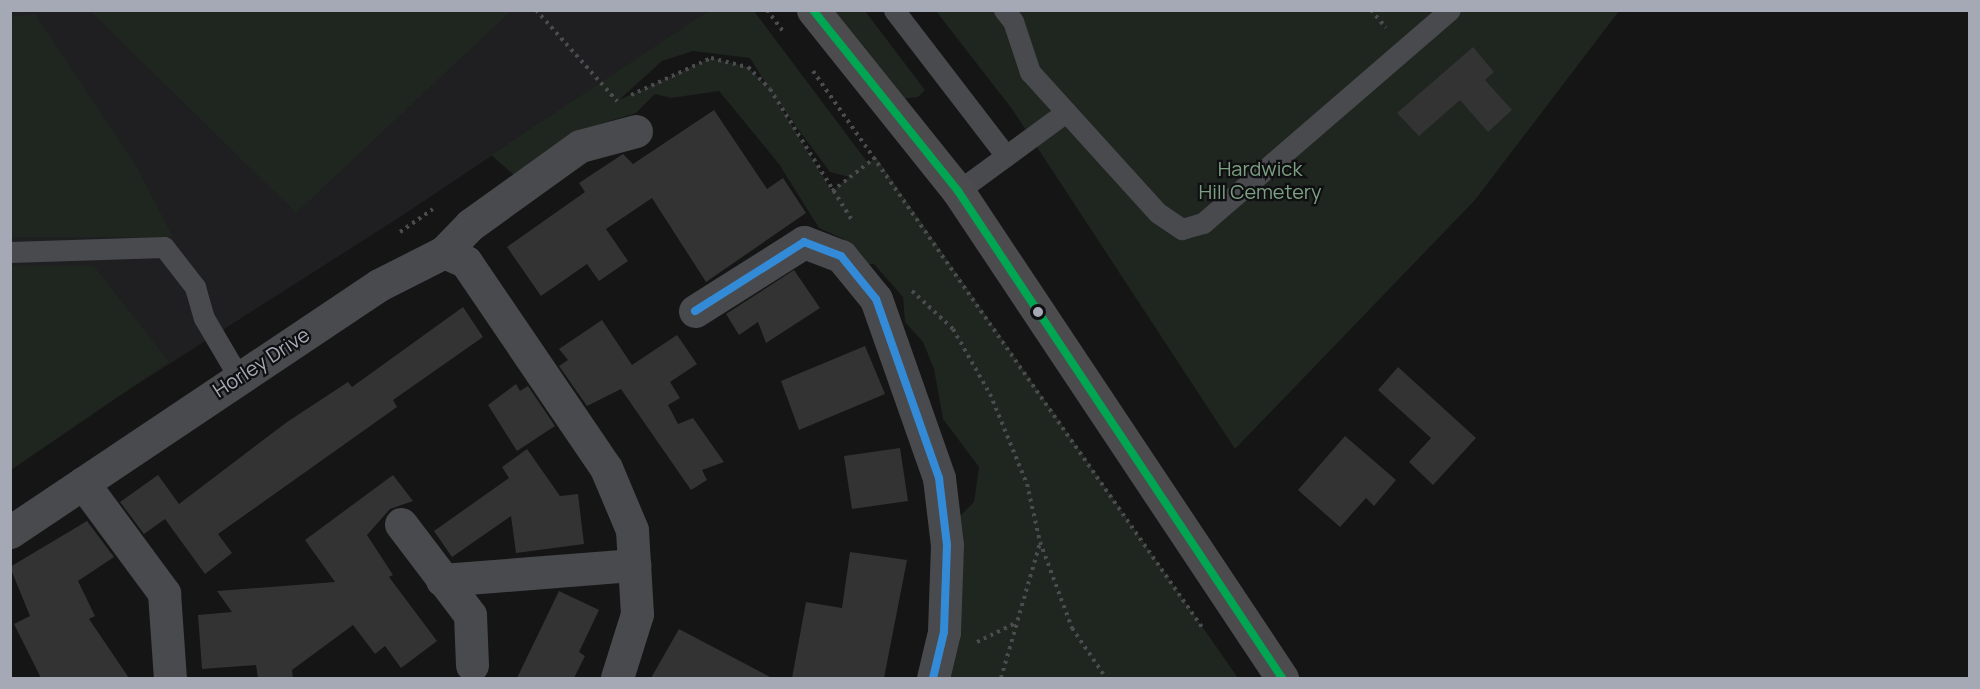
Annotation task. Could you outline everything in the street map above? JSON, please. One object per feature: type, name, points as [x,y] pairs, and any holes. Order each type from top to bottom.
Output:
[{"type":"highway","points":[[813,10],[958,191],[1282,678]]},
{"type":"street","name":"Horley Drive","points":[[10,532],[238,376],[418,260],[444,252],[470,225],[580,146],[636,131]]},
{"type":"street","points":[[695,311],[804,242],[841,256],[876,299],[939,478],[947,556],[944,632],[933,678]]},
{"type":"street","points":[[444,252],[466,262],[606,468],[632,530],[638,614],[617,678]]},
{"type":"street","points":[[83,483],[164,593],[170,678]]},
{"type":"street","points":[[401,524],[470,615],[472,665]]},
{"type":"street","points":[[442,580],[634,566]]},
{"type":"lane","points":[[894,10],[1006,156]]},
{"type":"lane","points":[[1004,10],[1013,21],[1030,72],[1158,213],[1182,229],[1203,223],[1450,10]]},
{"type":"lane","points":[[958,191],[1066,112]]},
{"type":"lane","points":[[10,252],[164,247],[195,287],[204,318],[238,376]]},
{"type":"path","points":[[536,10],[617,101]]},
{"type":"path","points":[[767,10],[787,37]]},
{"type":"path","points":[[807,63],[876,157],[1208,635]]},
{"type":"path","points":[[831,191],[876,157]]},
{"type":"path","points":[[1001,678],[1040,542],[1072,628],[1106,678]]},
{"type":"shaded area","points":[[11,11],[708,11],[400,217],[11,465]]},
{"type":"green space","points":[[90,11],[511,11],[296,213]]},
{"type":"green space","points":[[708,11],[754,11],[868,163],[876,157],[1238,678],[936,678],[946,530],[974,502],[979,467],[943,419],[934,369],[923,342],[905,322],[903,297],[874,264],[865,264],[843,239],[819,228],[779,164],[719,91],[671,98],[655,94],[636,113],[581,130],[514,175],[491,155]],"holes":[[[693,51],[750,58],[768,87],[748,67],[711,58],[619,100],[662,61]],[[775,98],[830,172],[849,177],[832,191]]]},
{"type":"green space","points":[[832,11],[865,11],[925,90],[918,97],[901,99]]},
{"type":"green space","name":"Hardwick Hill Cemetery","points":[[936,11],[1619,11],[1475,200],[1235,449],[1012,109]]},
{"type":"green space","points":[[35,14],[134,162],[173,237],[11,237],[10,17]]},
{"type":"green space","points":[[11,265],[94,266],[169,362],[11,470]]},
{"type":"building","points":[[1473,47],[1494,72],[1485,80],[1512,110],[1488,132],[1460,100],[1419,136],[1397,113]]},
{"type":"building","points":[[714,110],[767,189],[783,178],[806,213],[706,282],[652,198],[606,229],[628,261],[599,281],[587,264],[541,296],[507,247],[585,192],[579,183],[623,154],[633,164]]},
{"type":"building","points":[[794,270],[820,308],[766,343],[758,322],[739,335],[726,314]]},
{"type":"building","points":[[463,307],[483,337],[393,400],[397,407],[218,534],[232,553],[205,574],[165,519],[144,534],[120,502],[158,475],[179,504],[287,422],[348,382],[352,387]]},
{"type":"building","points":[[602,320],[632,365],[677,335],[697,364],[670,382],[680,398],[668,405],[678,424],[693,418],[724,462],[702,470],[707,480],[691,490],[621,389],[587,406],[559,366],[568,360],[559,349]]},
{"type":"building","points":[[865,346],[885,394],[799,430],[781,381]]},
{"type":"building","points":[[1398,367],[1476,438],[1433,485],[1409,462],[1431,438],[1378,390]]},
{"type":"building","points":[[516,384],[520,391],[528,386],[555,426],[517,451],[488,405]]},
{"type":"building","points":[[1345,436],[1396,480],[1374,506],[1366,498],[1340,527],[1298,490]]},
{"type":"building","points":[[900,448],[908,501],[852,509],[844,456]]},
{"type":"building","points":[[527,449],[560,496],[578,494],[584,544],[516,553],[511,516],[452,557],[434,531],[509,478],[502,467]]},
{"type":"building","points":[[393,475],[413,501],[390,509],[367,535],[393,575],[389,577],[437,641],[401,668],[385,646],[375,654],[353,625],[292,670],[293,678],[258,678],[256,665],[202,669],[198,615],[232,612],[217,591],[335,582],[305,540]]},
{"type":"building","points":[[87,521],[114,557],[78,581],[95,616],[89,619],[129,678],[41,678],[14,624],[30,616],[10,567]]},
{"type":"building","points":[[850,552],[907,560],[884,678],[792,678],[806,602],[842,608]]},
{"type":"building","points":[[559,591],[599,610],[579,652],[585,656],[574,678],[517,678]]},
{"type":"building","points":[[679,629],[772,678],[651,678]]},
{"type":"transit line","points":[[813,10],[958,191],[1282,678]]},
{"type":"transit line","points":[[695,311],[804,242],[841,256],[876,299],[939,478],[947,545],[944,632],[933,678]]}]
